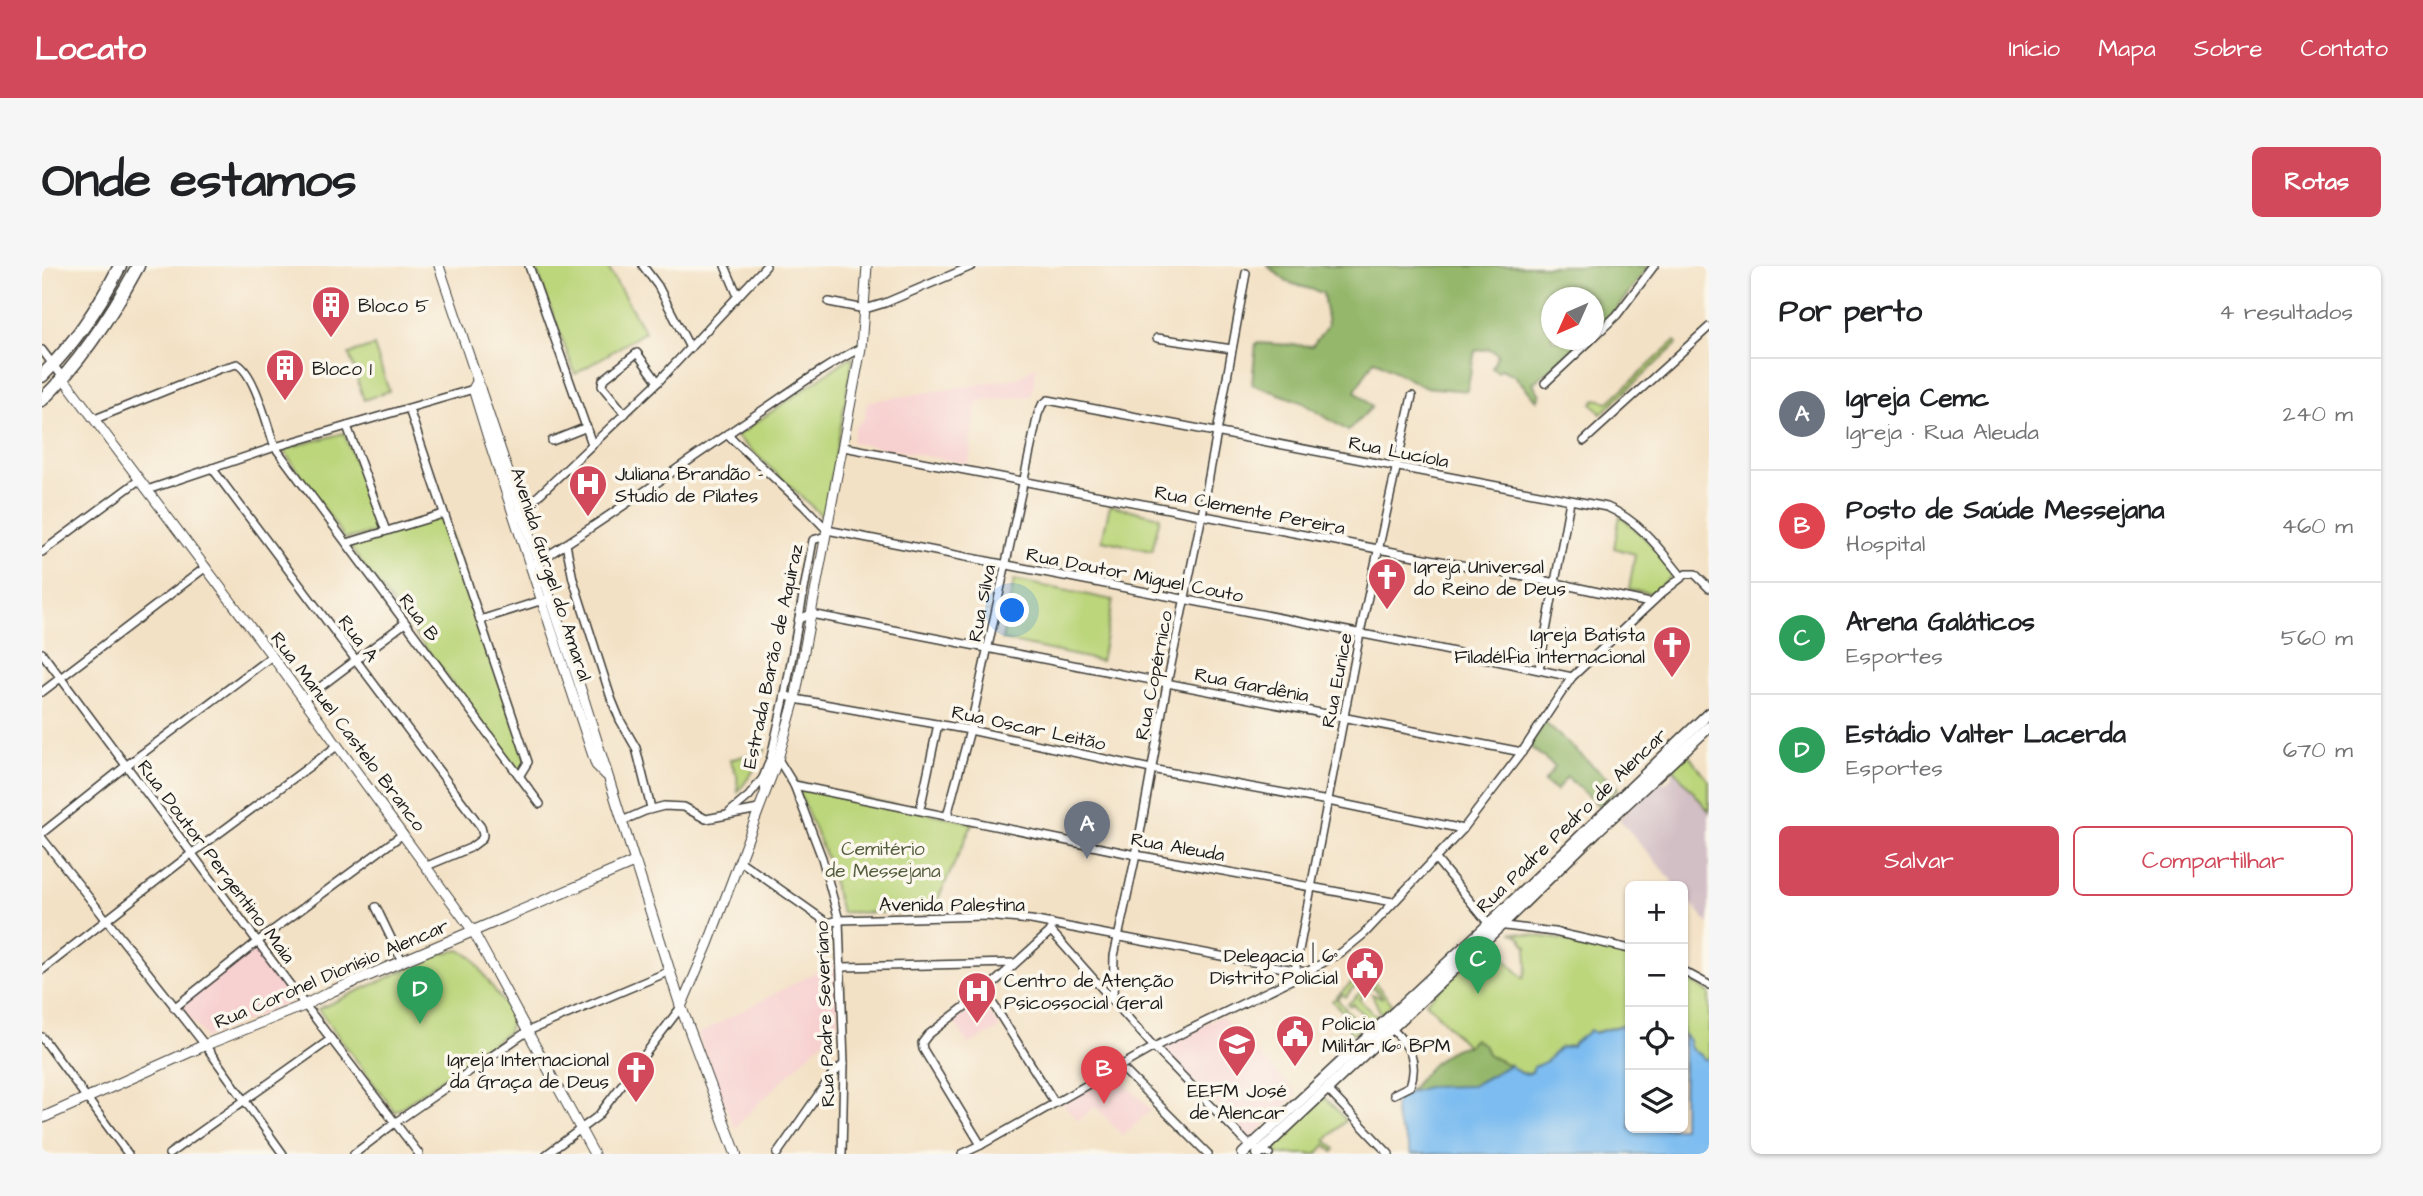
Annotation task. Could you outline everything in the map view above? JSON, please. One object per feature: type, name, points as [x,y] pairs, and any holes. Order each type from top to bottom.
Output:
[{"type":"highway","points":[[42,376],[94,310],[120,266]]},
{"type":"highway","points":[[42,400],[64,379],[106,319],[138,266]]},
{"type":"main road","name":"Rua Padre Pedro de Alencar","points":[[1256,1152],[1654,772],[1709,713]]},
{"type":"main road","name":"Rua Padre Pedro de Alencar","points":[[1654,772],[1709,727]]},
{"type":"main road","name":"Rua Coronel Dionísio Alencar","points":[[42,1118],[205,1045],[305,1005],[635,862]]},
{"type":"main road","name":"Avenida Gurgel do Amaral","points":[[635,862],[681,1007],[736,1154]]},
{"type":"main road","name":"Rua Padre Pedro de Alencar","points":[[1256,1152],[1327,1089],[1367,1045],[1391,1028],[1495,925]]},
{"type":"street","name":"Avenida Gurgel do Amaral","points":[[439,266],[535,564],[596,765],[608,776],[635,862]]},
{"type":"street","points":[[529,266],[592,443]]},
{"type":"street","points":[[643,266],[658,286],[690,348]]},
{"type":"street","points":[[725,266],[738,296]]},
{"type":"street","points":[[519,514],[658,382],[766,266]]},
{"type":"street","name":"Estrada Barão de Aquiraz","points":[[765,792],[763,778],[795,699],[844,447],[861,348],[867,266]]},
{"type":"street","points":[[829,302],[865,309],[972,266]]},
{"type":"street","points":[[1604,327],[1617,316],[1654,266]]},
{"type":"street","name":"Rua Copérnico","points":[[1113,1000],[1113,967],[1218,432],[1246,274]]},
{"type":"street","points":[[1584,441],[1709,327]]},
{"type":"street","points":[[1157,338],[1232,349]]},
{"type":"street","points":[[535,564],[638,498],[727,434],[846,355],[861,348]]},
{"type":"street","points":[[1545,383],[1579,350]]},
{"type":"street","name":"Rua Manuel Castelo Branco","points":[[42,351],[272,656],[473,931],[594,1154]]},
{"type":"street","points":[[625,414],[604,391],[602,383],[634,354],[640,354],[658,382]]},
{"type":"street","name":"Rua B","points":[[95,419],[237,364],[244,368],[253,382],[275,447],[540,804]]},
{"type":"street","points":[[147,490],[275,447],[477,386]]},
{"type":"street","name":"Rua Eunice","points":[[1295,971],[1360,633],[1412,396]]},
{"type":"street","name":"Rua Lucíola","points":[[1049,399],[1607,507],[1628,517],[1651,539],[1682,577],[1695,574],[1709,588]]},
{"type":"street","name":"Rua Sílva","points":[[947,816],[970,730],[1038,414],[1049,399]]},
{"type":"street","points":[[409,408],[527,762],[520,775]]},
{"type":"street","points":[[347,426],[386,531]]},
{"type":"street","points":[[552,442],[587,428]]},
{"type":"street","points":[[727,434],[804,506],[827,533]]},
{"type":"street","name":"Rua Clemente Pereira","points":[[844,447],[1650,603]]},
{"type":"street","name":"Rua A","points":[[212,468],[481,827],[484,835],[478,844],[427,866]]},
{"type":"street","points":[[42,552],[139,480]]},
{"type":"street","points":[[1539,669],[1570,501]]},
{"type":"street","points":[[347,543],[443,514]]},
{"type":"street","name":"Estrada Barão de Aquiraz","points":[[681,1007],[778,760],[785,695],[813,540],[827,533]]},
{"type":"street","name":"Rua Doutor Miguel Couto","points":[[827,533],[1005,564],[1573,677]]},
{"type":"street","points":[[566,544],[573,579],[611,698],[636,748],[651,808]]},
{"type":"street","points":[[42,692],[205,567]]},
{"type":"street","points":[[962,1154],[1154,1046],[1342,952],[1364,934],[1462,829],[1522,752],[1573,677],[1650,603],[1682,577]]},
{"type":"street","points":[[480,620],[546,599]]},
{"type":"street","points":[[799,619],[811,614]]},
{"type":"street","name":"Rua Gardênia","points":[[811,614],[1522,752]]},
{"type":"street","points":[[303,700],[405,623]]},
{"type":"street","points":[[792,654],[805,647]]},
{"type":"street","name":"Rua Doutor Pergentino Maia","points":[[42,653],[419,1154]]},
{"type":"street","points":[[272,656],[127,765],[42,835],[205,1045],[283,1154]]},
{"type":"street","name":"Rua Oscar Leitão","points":[[785,695],[1462,829]]},
{"type":"street","points":[[921,805],[938,724]]},
{"type":"street","points":[[42,970],[191,854],[337,746]]},
{"type":"street","name":"Rua Padre Severíano","points":[[778,760],[794,785],[822,858],[839,920],[844,1064],[842,1154]]},
{"type":"street","points":[[728,814],[749,796],[763,778]]},
{"type":"street","name":"Rua Aleuda","points":[[794,785],[1136,855],[1393,902]]},
{"type":"street","points":[[622,821],[651,808],[677,805],[706,819],[759,809]]},
{"type":"street","points":[[174,1008],[257,942],[403,834]]},
{"type":"street","points":[[1435,859],[1495,925],[1554,932],[1625,948]]},
{"type":"street","name":"Avenida Palestina","points":[[740,861],[828,923],[839,920],[985,916],[1119,936],[1305,972]]},
{"type":"street","points":[[376,907],[402,961]]},
{"type":"street","points":[[981,1145],[923,1049],[922,1041],[985,991],[1051,927],[1154,1046],[1256,1152]]},
{"type":"street","points":[[842,967],[1014,964]]},
{"type":"street","points":[[354,1154],[528,1031],[670,971]]},
{"type":"street","points":[[1688,974],[1709,985]]},
{"type":"street","points":[[985,991],[1055,1103]]},
{"type":"street","points":[[547,1154],[598,1116],[681,1007]]},
{"type":"street","points":[[1391,1028],[1408,1045],[1413,1074],[1410,1086],[1394,1094]]},
{"type":"street","points":[[42,1037],[128,1154]]},
{"type":"street","points":[[169,1154],[331,1039]]},
{"type":"street","points":[[776,1154],[832,1075],[844,1064]]},
{"type":"street","points":[[1126,1072],[1208,1154]]},
{"type":"street","points":[[1327,1089],[1389,1154]]},
{"type":"shaded area","points":[[1037,365],[1031,396],[978,402],[968,464],[852,442],[855,427],[864,419],[867,402],[1017,378]]},
{"type":"shaded area","points":[[1673,768],[1709,811],[1709,924],[1688,900],[1688,881],[1672,881],[1619,819],[1659,781],[1666,783],[1671,778]]},
{"type":"shaded area","points":[[253,950],[260,954],[292,1001],[206,1038],[180,1006]]},
{"type":"shaded area","points":[[835,962],[838,1026],[734,1128],[698,1034]]},
{"type":"shaded area","name":"Centro de Atenção Psicossocial Geral","points":[[981,1001],[1000,1028],[968,1045],[954,1021]]},
{"type":"shaded area","name":"EEFM José de Alencar","points":[[1221,1016],[1297,1094],[1250,1139],[1159,1046]]},
{"type":"shaded area","points":[[1115,1072],[1151,1110],[1123,1136],[1095,1106],[1078,1121],[1062,1103]]},
{"type":"green space","points":[[535,266],[607,266],[645,332],[575,374]]},
{"type":"green space","points":[[1268,266],[1649,266],[1604,322],[1604,287],[1541,287],[1541,350],[1573,350],[1533,383],[1540,395],[1537,400],[1514,375],[1492,368],[1498,354],[1489,349],[1475,351],[1467,391],[1424,387],[1374,360],[1355,391],[1372,407],[1348,431],[1301,402],[1252,384],[1256,343],[1312,346],[1328,325],[1323,293],[1287,282]]},
{"type":"green space","points":[[1675,341],[1677,344],[1601,414],[1592,403],[1596,399],[1609,402]]},
{"type":"green space","points":[[374,346],[389,391],[364,400],[349,354]]},
{"type":"green space","points":[[849,358],[853,358],[825,515],[822,516],[736,436]]},
{"type":"green space","points":[[344,433],[378,524],[375,532],[345,539],[284,451]]},
{"type":"green space","points":[[1110,505],[1160,517],[1152,551],[1102,540]]},
{"type":"green space","points":[[443,514],[527,762],[520,774],[347,543]]},
{"type":"green space","points":[[1620,515],[1651,544],[1674,574],[1652,593],[1629,590],[1635,554],[1614,548]]},
{"type":"green space","points":[[1014,580],[1113,600],[1101,661],[1002,640]]},
{"type":"green space","points":[[1544,722],[1618,788],[1600,807],[1567,777],[1556,791],[1544,782],[1555,767],[1529,746]]},
{"type":"green space","points":[[765,750],[738,792],[737,775],[730,760]]},
{"type":"green space","points":[[1687,753],[1709,781],[1709,811],[1673,768]]},
{"type":"green space","name":"Cemitério de Messejana","points":[[795,783],[973,823],[931,914],[841,912],[826,857]]},
{"type":"green space","points":[[1511,932],[1564,940],[1625,954],[1625,1024],[1583,1037],[1572,1046],[1560,1049],[1528,1074],[1489,1056],[1484,1045],[1467,1046],[1426,1002],[1490,943],[1523,978],[1527,969],[1527,947],[1520,937]]},
{"type":"green space","points":[[460,950],[473,958],[512,1016],[508,1032],[395,1112],[318,1009],[443,953]]},
{"type":"green space","points":[[1365,970],[1392,1004],[1381,1014],[1372,994],[1383,998],[1372,986],[1359,999],[1371,1012],[1379,1016],[1371,1023],[1353,1004],[1350,1006],[1348,1004],[1370,983],[1364,977],[1345,997],[1342,994],[1337,999],[1361,1026],[1353,1034],[1348,1029],[1353,1022],[1332,1001]]},
{"type":"green space","points":[[1688,981],[1709,992],[1709,1059],[1704,1059],[1688,1044]]},
{"type":"green space","points":[[1474,1039],[1484,1045],[1489,1056],[1510,1065],[1472,1086],[1408,1092],[1442,1056],[1458,1047],[1467,1046]]},
{"type":"green space","points":[[1324,1097],[1346,1120],[1326,1140],[1335,1149],[1333,1152],[1326,1145],[1317,1154],[1278,1154],[1271,1147]]},
{"type":"water","points":[[1625,1024],[1625,1133],[1688,1133],[1688,1039],[1689,1046],[1704,1059],[1709,1059],[1709,1154],[1411,1154],[1395,1113],[1396,1097],[1427,1087],[1472,1086],[1510,1065],[1520,1073],[1532,1072],[1534,1067],[1547,1061],[1559,1048],[1572,1046],[1590,1030],[1595,1033]]},
{"type":"place","name":"Bloco 5","points":[[331,339]]},
{"type":"place","name":"Bloco 1","points":[[285,402]]},
{"type":"place","name":"Juliana Brandão - Studio de Pilates","points":[[588,518]]},
{"type":"place","name":"Igreja Universal do Reino de Deus","points":[[1387,611]]},
{"type":"place","name":"Igreja Batista Filadélfia Internacional","points":[[1672,679]]},
{"type":"place","name":"Igreja Cemc","points":[[1087,859]]},
{"type":"place","name":"Arena Galáticos","points":[[1478,994]]},
{"type":"place","name":"Delegacia | 6° Distrito Policial","points":[[1365,1000]]},
{"type":"place","name":"Estádio Valter Lacerda","points":[[420,1024]]},
{"type":"place","name":"Centro de Atenção Psicossocial Geral","points":[[977,1025]]},
{"type":"place","name":"Policia Militar 16º BPM","points":[[1295,1068]]},
{"type":"place","name":"EEFM José de Alencar","points":[[1237,1078]]},
{"type":"place","name":"Igreja Internacional da Graça de Deus","points":[[636,1104]]},
{"type":"place","name":"Posto de Saúde Messejana","points":[[1104,1104]]}]
